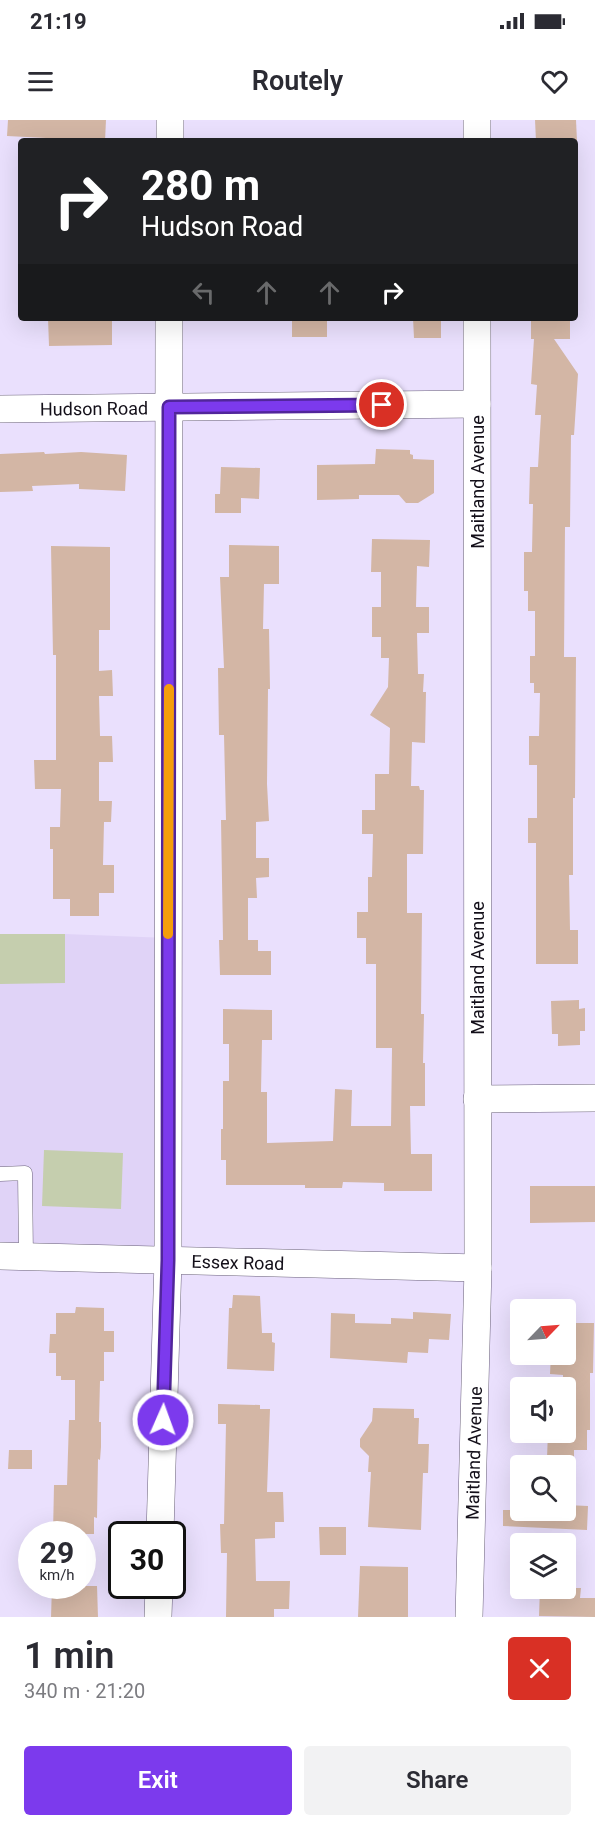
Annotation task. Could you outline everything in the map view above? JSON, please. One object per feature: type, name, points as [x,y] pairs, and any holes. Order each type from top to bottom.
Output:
[{"type":"street","points":[[170,120],[170,138]]},
{"type":"street","points":[[477,120],[477,138]]},
{"type":"street","points":[[160,1521],[168,1260],[169,321]]},
{"type":"street","name":"Maitland Avenue","points":[[469,1617],[478,1268],[477,321]]},
{"type":"street","name":"Hudson Road","points":[[0,409],[477,404]]},
{"type":"street","points":[[477,1099],[595,1098]]},
{"type":"street","name":"Essex Road","points":[[13,1256],[478,1268]]},
{"type":"street","points":[[158,1617],[159,1599]]},
{"type":"lane","points":[[0,1174],[25,1173],[13,1256]]},
{"type":"shaded area","points":[[0,934],[168,938],[168,1260],[0,1256]]},
{"type":"green space","points":[[0,934],[65,934],[65,983],[0,984]]},
{"type":"green space","points":[[44,1150],[123,1153],[121,1209],[42,1206]]},
{"type":"building","points":[[8,120],[106,120],[105,138],[7,136]]},
{"type":"building","points":[[535,120],[576,120],[577,138],[536,138]]},
{"type":"building","points":[[48,321],[112,321],[112,345],[49,346]]},
{"type":"building","points":[[292,321],[327,321],[327,337],[292,337]]},
{"type":"building","points":[[413,321],[441,321],[441,338],[414,338]]},
{"type":"building","points":[[531,321],[570,321],[570,339],[554,339],[578,374],[574,435],[571,435],[570,527],[565,527],[564,657],[576,657],[573,875],[569,875],[570,930],[578,930],[578,964],[536,964],[536,843],[528,843],[528,818],[537,818],[537,765],[529,765],[529,736],[539,736],[540,693],[534,693],[534,683],[530,683],[530,656],[535,656],[535,611],[528,611],[528,591],[524,591],[524,552],[532,552],[533,504],[529,504],[530,467],[538,467],[541,415],[535,415],[537,385],[531,384],[534,339],[531,339]]},
{"type":"building","points":[[376,449],[410,450],[413,459],[434,460],[434,493],[418,503],[406,503],[399,495],[359,495],[359,499],[317,500],[317,465],[375,464]]},
{"type":"building","points":[[44,452],[45,454],[81,452],[127,455],[125,491],[79,489],[79,484],[32,486],[33,491],[0,492],[0,454]]},
{"type":"building","points":[[221,467],[260,468],[259,499],[241,498],[241,513],[215,513],[215,494],[220,494]]},
{"type":"building","points":[[372,539],[430,540],[429,567],[417,566],[416,607],[429,607],[429,633],[417,633],[418,674],[424,674],[423,692],[426,692],[425,743],[412,742],[411,786],[419,786],[420,790],[424,790],[423,854],[407,854],[407,913],[422,913],[421,1014],[424,1014],[423,1063],[425,1063],[425,1106],[410,1106],[411,1154],[432,1154],[432,1191],[384,1191],[384,1183],[343,1182],[342,1188],[305,1188],[305,1185],[226,1185],[226,1160],[221,1160],[221,1129],[223,1129],[223,1081],[229,1081],[229,1044],[223,1044],[223,1009],[272,1010],[272,1040],[262,1040],[261,1092],[267,1092],[267,1143],[333,1141],[335,1089],[352,1090],[351,1126],[391,1126],[392,1048],[376,1048],[376,964],[366,964],[366,938],[357,938],[357,912],[368,912],[368,877],[372,877],[373,834],[362,834],[362,810],[375,810],[375,774],[389,774],[390,728],[370,715],[388,687],[389,658],[381,658],[381,637],[372,637],[372,607],[381,607],[381,572],[371,572]]},
{"type":"building","points":[[229,545],[279,546],[279,584],[264,584],[263,629],[269,629],[267,784],[269,821],[256,822],[256,858],[269,858],[269,877],[256,878],[257,898],[248,898],[248,940],[258,940],[258,951],[271,951],[271,975],[220,975],[219,940],[223,940],[221,820],[226,820],[224,735],[219,735],[218,668],[224,668],[220,577],[229,577]]},
{"type":"building","points":[[51,546],[110,547],[110,630],[99,630],[99,671],[112,670],[113,696],[99,696],[100,736],[112,736],[113,762],[99,762],[99,801],[112,801],[111,822],[104,822],[103,865],[114,865],[114,893],[99,893],[99,916],[70,916],[70,899],[53,899],[53,849],[50,849],[50,827],[60,827],[61,789],[35,789],[34,760],[56,760],[56,655],[53,655]]},
{"type":"building","points":[[579,1000],[579,1009],[585,1008],[585,1031],[580,1031],[580,1045],[558,1046],[558,1034],[552,1034],[551,1001]]},
{"type":"building","points":[[530,1186],[595,1186],[595,1222],[530,1223]]},
{"type":"building","points":[[233,1295],[260,1296],[262,1333],[272,1333],[272,1342],[275,1343],[274,1371],[227,1369],[229,1308],[232,1308]]},
{"type":"building","points":[[76,1307],[104,1308],[104,1331],[114,1331],[114,1352],[104,1352],[104,1381],[100,1381],[101,1447],[100,1460],[98,1459],[97,1518],[94,1517],[94,1521],[53,1521],[54,1485],[67,1485],[69,1420],[75,1420],[75,1380],[61,1380],[61,1376],[56,1376],[56,1353],[49,1353],[50,1334],[56,1334],[56,1313],[75,1313]]},
{"type":"building","points":[[413,1312],[451,1314],[449,1340],[429,1339],[428,1353],[408,1352],[407,1363],[330,1358],[331,1313],[355,1314],[355,1323],[391,1324],[391,1318],[413,1319]]},
{"type":"building","points":[[576,1323],[594,1323],[593,1373],[590,1373],[590,1430],[587,1430],[587,1450],[574,1450],[574,1455],[547,1455],[548,1443],[576,1443],[576,1377],[550,1374],[550,1365],[576,1365]]},
{"type":"building","points":[[218,1404],[260,1405],[260,1409],[270,1409],[267,1492],[283,1492],[284,1522],[275,1522],[275,1538],[255,1539],[256,1581],[290,1581],[289,1609],[274,1609],[274,1617],[226,1617],[227,1553],[221,1553],[220,1524],[224,1524],[226,1424],[218,1424]]},
{"type":"building","points":[[373,1408],[414,1409],[414,1418],[419,1418],[418,1444],[429,1444],[428,1473],[423,1473],[421,1530],[368,1527],[371,1472],[368,1472],[369,1456],[360,1447],[360,1439],[372,1421]]},
{"type":"building","points":[[9,1450],[32,1450],[32,1469],[8,1469]]},
{"type":"building","points":[[576,1505],[588,1506],[587,1530],[503,1526],[503,1510],[510,1510],[510,1521],[576,1521]]},
{"type":"building","points":[[319,1527],[346,1527],[346,1555],[320,1555]]},
{"type":"building","points":[[360,1566],[408,1567],[408,1617],[358,1617]]},
{"type":"building","points":[[97,1586],[98,1617],[51,1617],[52,1599],[96,1599]]},
{"type":"building","points":[[576,1588],[581,1588],[580,1598],[595,1598],[595,1617],[539,1616],[540,1599],[576,1599]]},
{"type":"slow traffic","points":[[168,934],[169,689]]},
{"type":"route","points":[[163,1420],[168,1260],[169,407],[382,405]]}]
